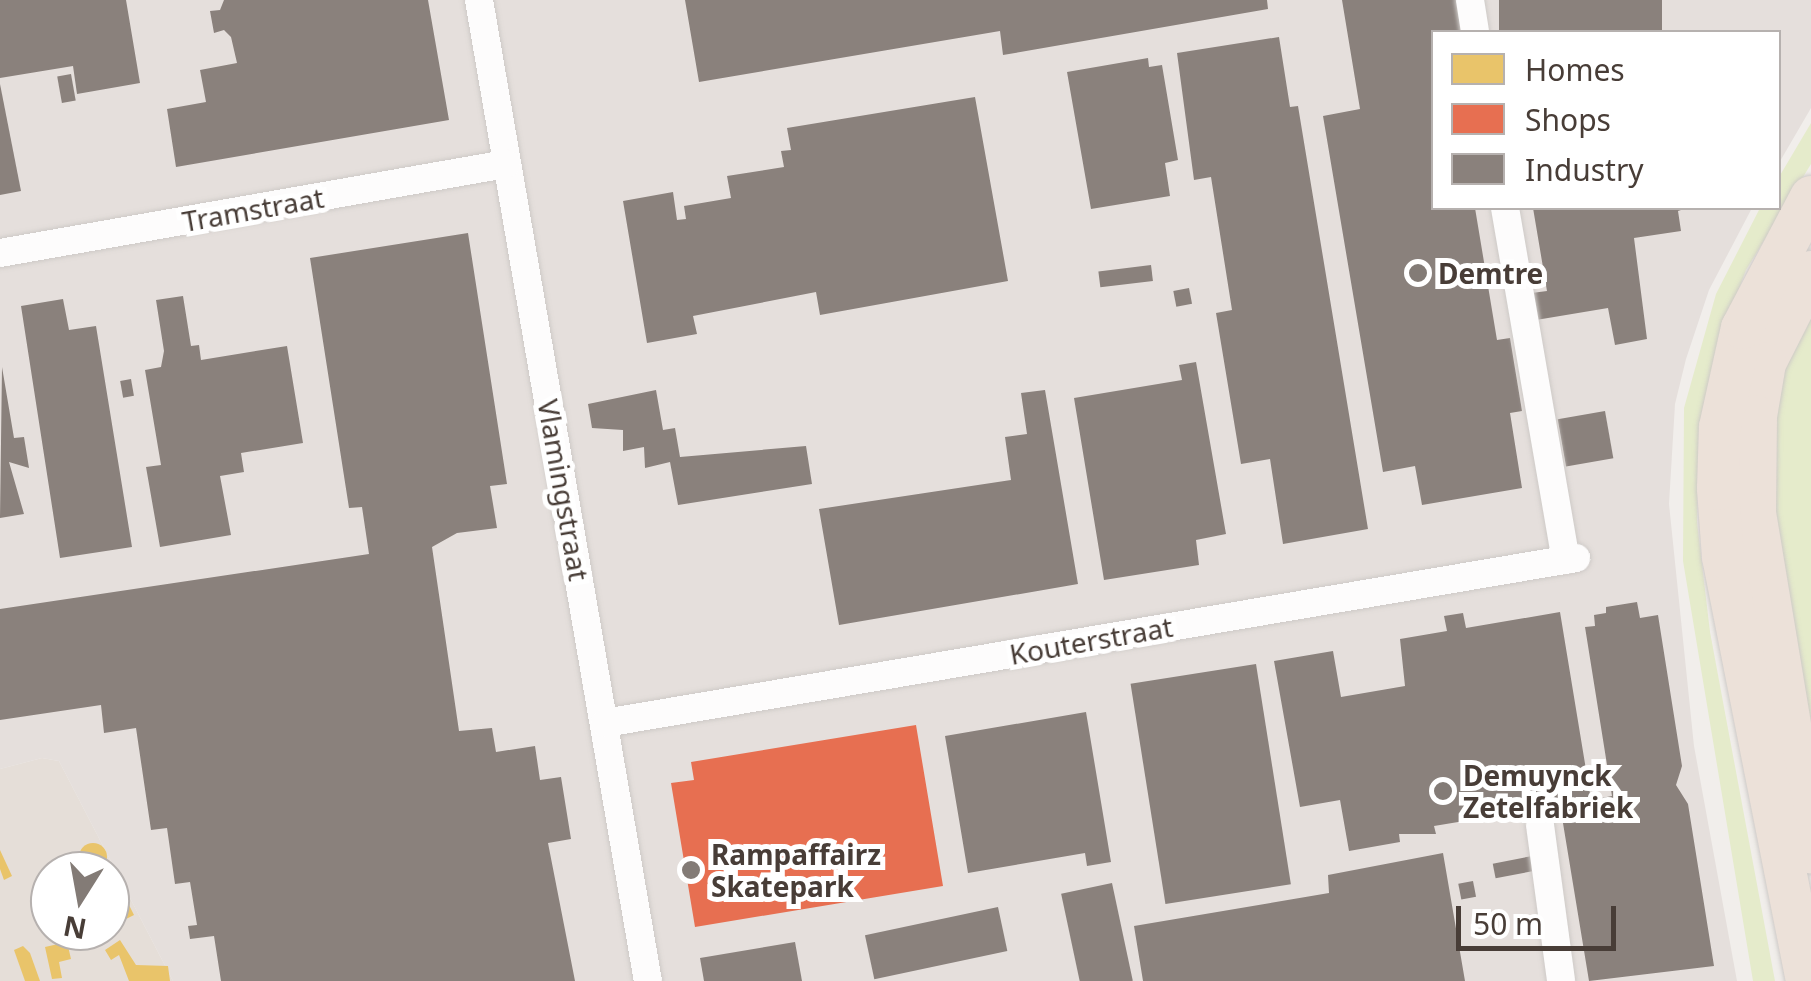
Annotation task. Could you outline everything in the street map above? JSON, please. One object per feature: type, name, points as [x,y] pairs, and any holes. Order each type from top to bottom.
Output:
[{"type":"highway","points":[[1807,981],[1723,557],[1718,490],[1720,427],[1742,328],[1811,197]]},
{"type":"highway","points":[[1811,272],[1765,363],[1756,416],[1755,513],[1811,852]]},
{"type":"street","name":"Vlamingstraat","points":[[479,0],[648,981]]},
{"type":"street","points":[[1470,0],[1475,30]]},
{"type":"street","name":"Tramstraat","points":[[0,254],[506,164]]},
{"type":"street","name":"Kouterstraat","points":[[605,723],[1571,559],[1504,210]]},
{"type":"street","points":[[1540,825],[1561,981]]},
{"type":"shaded area","points":[[0,0],[1811,0],[1811,108],[1781,160],[1781,30],[1431,30],[1431,210],[1751,210],[1709,290],[1686,359],[1675,404],[1669,504],[1694,746],[1737,981],[173,981],[130,898],[130,851],[106,851],[59,761],[42,758],[0,769]]},
{"type":"shaded area","points":[[42,758],[59,761],[106,851],[30,851],[30,951],[130,951],[130,898],[173,981],[0,981],[0,769]]},
{"type":"green space","points":[[1811,123],[1811,164],[1746,270],[1715,352],[1699,445],[1697,522],[1710,632],[1775,981],[1753,981],[1683,561],[1684,408],[1716,294],[1759,210],[1781,210],[1781,174]]},
{"type":"green space","points":[[1811,294],[1811,763],[1769,531],[1774,381]]},
{"type":"building: Homes","points":[[93,843],[105,851],[81,851]]},
{"type":"building: Homes","points":[[0,850],[12,876],[4,880],[0,869]]},
{"type":"building: Homes","points":[[23,946],[30,953],[40,981],[25,981],[14,950]]},
{"type":"building: Homes","points":[[46,951],[69,951],[71,959],[59,962],[62,978],[52,979]]},
{"type":"building: Homes","points":[[106,951],[127,951],[136,965],[168,966],[170,981],[129,981],[119,955],[111,960]]},
{"type":"building: Shops","points":[[916,725],[943,886],[695,927],[671,783],[694,780],[691,762]]},
{"type":"building: Industry","points":[[0,0],[126,0],[140,83],[77,94],[73,66],[0,78]]},
{"type":"building: Industry","points":[[224,0],[428,0],[449,120],[176,167],[167,109],[206,102],[200,70],[237,63],[231,37],[224,30],[214,33],[210,11],[220,10]]},
{"type":"building: Industry","points":[[685,0],[1267,0],[1268,9],[1003,55],[1000,31],[699,82]]},
{"type":"building: Industry","name":"Demtre","points":[[1342,0],[1459,0],[1465,30],[1431,30],[1431,210],[1475,210],[1497,340],[1510,338],[1522,411],[1510,413],[1522,488],[1422,505],[1415,466],[1383,472],[1323,116],[1360,109]]},
{"type":"building: Industry","points":[[1499,0],[1662,0],[1662,30],[1499,30]]},
{"type":"building: Industry","points":[[1279,37],[1290,107],[1298,106],[1368,529],[1283,544],[1270,459],[1241,464],[1216,313],[1232,310],[1211,177],[1194,180],[1177,53]]},
{"type":"building: Industry","points":[[1148,58],[1149,67],[1162,65],[1178,160],[1165,163],[1170,196],[1091,209],[1067,72]]},
{"type":"building: Industry","points":[[71,74],[76,101],[62,103],[57,76]]},
{"type":"building: Industry","points":[[0,84],[21,191],[0,195]]},
{"type":"building: Industry","points":[[975,97],[1008,281],[820,315],[816,292],[693,316],[697,334],[647,343],[623,201],[673,192],[677,220],[686,219],[684,206],[731,198],[727,176],[784,167],[781,151],[791,150],[787,128]]},
{"type":"building: Industry","points":[[1533,210],[1681,210],[1681,231],[1634,238],[1647,339],[1615,345],[1608,308],[1536,320],[1532,293],[1547,291]]},
{"type":"building: Industry","points":[[468,233],[507,484],[490,486],[497,528],[457,533],[432,547],[459,731],[492,728],[496,752],[535,746],[540,780],[561,777],[571,839],[548,843],[575,981],[221,981],[214,936],[190,939],[188,926],[197,925],[190,882],[175,884],[167,828],[151,830],[136,728],[104,733],[101,705],[0,720],[0,609],[369,554],[362,507],[349,508],[310,258]]},
{"type":"building: Industry","points":[[1151,265],[1153,281],[1100,287],[1098,271]]},
{"type":"building: Industry","points":[[1189,288],[1192,304],[1176,307],[1173,291]]},
{"type":"building: Industry","points":[[183,296],[191,346],[199,345],[201,360],[287,346],[303,443],[241,453],[244,472],[220,476],[231,535],[160,547],[146,467],[161,465],[145,370],[161,367],[164,351],[156,300]]},
{"type":"building: Industry","points":[[63,299],[69,330],[96,326],[132,547],[60,558],[21,306]]},
{"type":"building: Industry","points":[[1196,362],[1226,534],[1196,540],[1199,565],[1104,580],[1074,398],[1182,380],[1179,365]]},
{"type":"building: Industry","points":[[2,367],[14,438],[24,437],[29,468],[9,462],[24,514],[0,518]]},
{"type":"building: Industry","points":[[131,379],[134,396],[123,398],[120,381]]},
{"type":"building: Industry","points":[[656,390],[663,430],[675,428],[680,457],[806,446],[812,484],[678,505],[670,462],[645,468],[644,447],[623,451],[623,430],[592,428],[588,404]]},
{"type":"building: Industry","points":[[1045,390],[1078,584],[839,625],[819,509],[1011,480],[1005,437],[1027,434],[1021,393]]},
{"type":"building: Industry","points":[[1605,411],[1613,458],[1566,467],[1558,419]]},
{"type":"building: Industry","name":"Demuynck Zetelfabriek","points":[[1637,602],[1640,618],[1658,615],[1682,766],[1676,785],[1688,804],[1714,966],[1589,981],[1560,805],[1434,826],[1436,834],[1399,834],[1400,842],[1349,851],[1340,800],[1300,807],[1274,661],[1333,651],[1341,697],[1405,686],[1400,639],[1447,631],[1444,616],[1463,613],[1466,628],[1560,612],[1591,800],[1612,796],[1585,627],[1595,626],[1594,615],[1606,613],[1606,607]]},
{"type":"building: Industry","points":[[1256,664],[1291,884],[1165,904],[1131,684]]},
{"type":"building: Industry","points":[[1086,712],[1111,862],[1087,866],[1085,853],[968,873],[945,736]]},
{"type":"building: Industry","points":[[1443,853],[1465,981],[1143,981],[1134,926],[1329,893],[1328,875]]},
{"type":"building: Industry","points":[[1532,856],[1535,871],[1496,878],[1493,864]]},
{"type":"building: Industry","points":[[1473,881],[1476,897],[1461,900],[1458,884]]},
{"type":"building: Industry","points":[[1112,883],[1133,981],[1080,981],[1061,894]]},
{"type":"building: Industry","points":[[998,907],[1007,951],[874,979],[865,935]]},
{"type":"building: Industry","points":[[795,942],[802,981],[704,981],[700,958]]},
{"type":"place","name":"Demtre","points":[[1418,273]]},
{"type":"place","name":"Demuynck Zetelfabriek","points":[[1443,791]]},
{"type":"place","name":"Rampaffairz Skatepark","points":[[691,870]]}]
